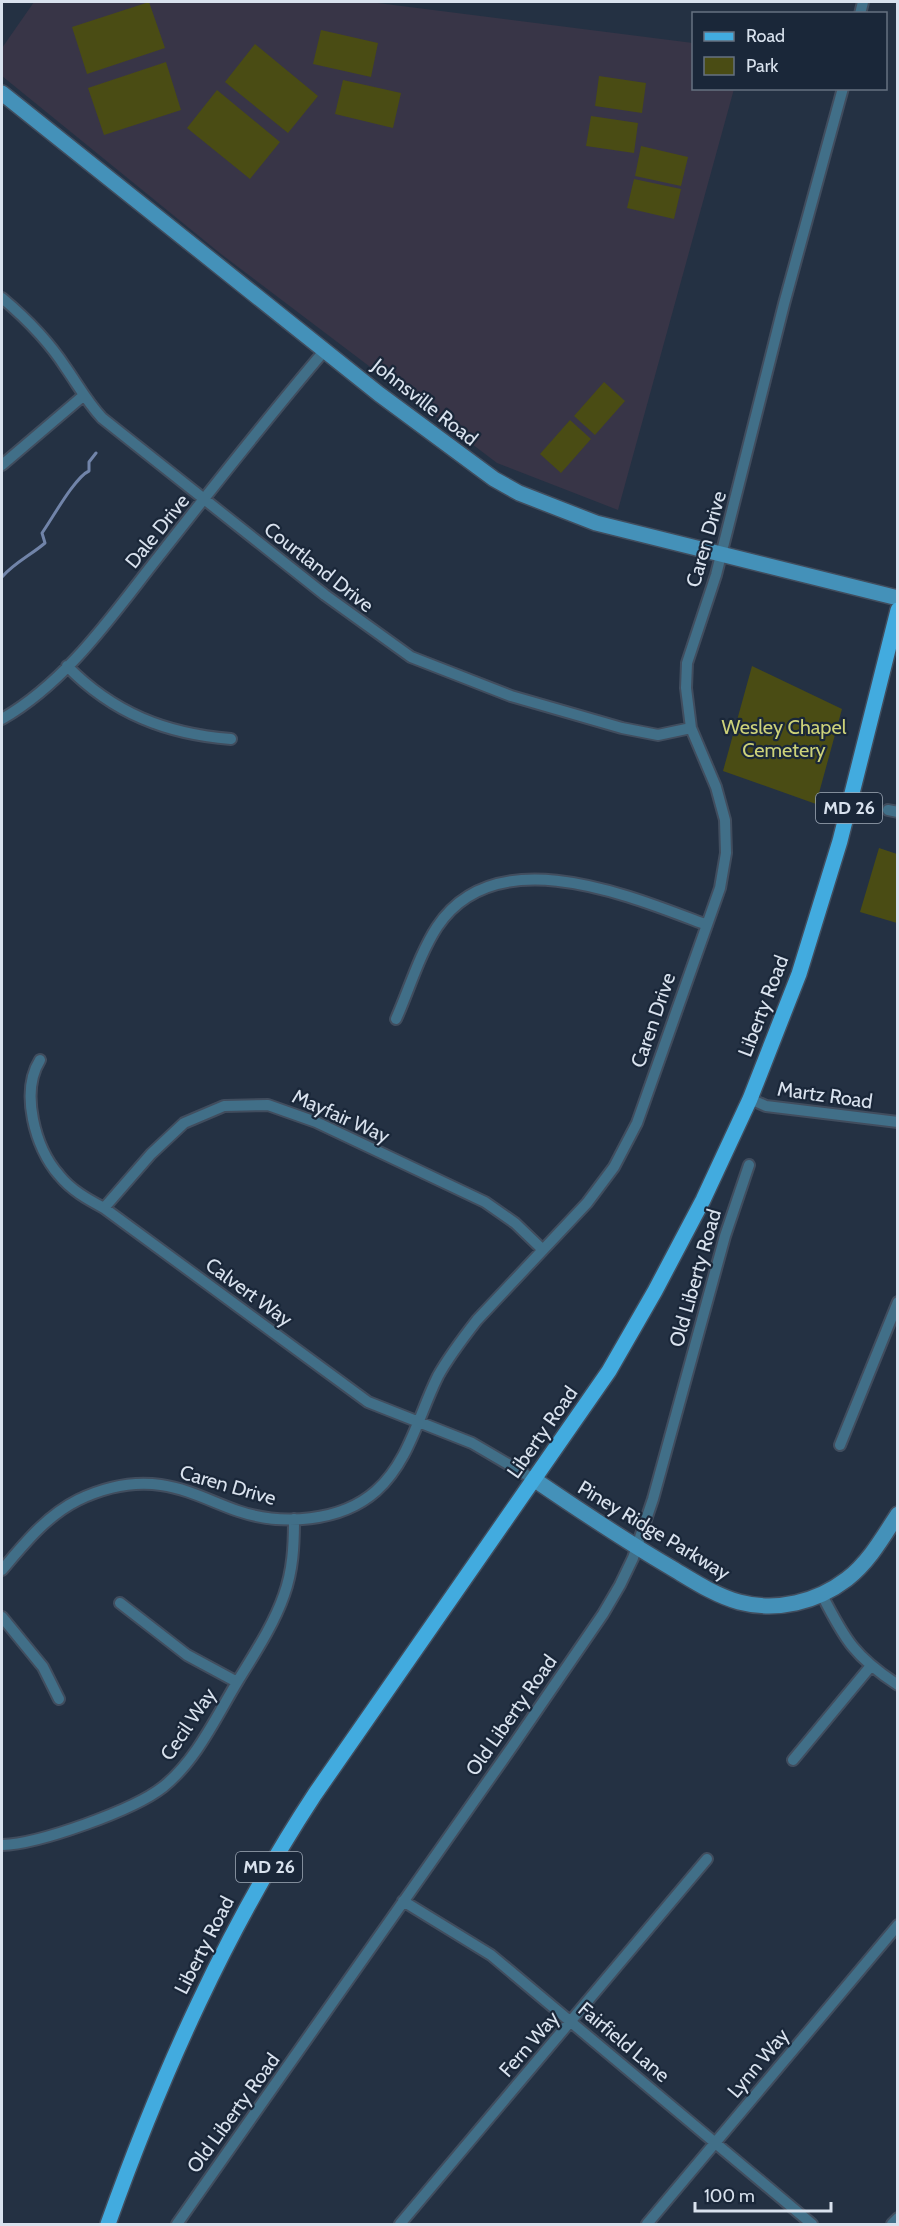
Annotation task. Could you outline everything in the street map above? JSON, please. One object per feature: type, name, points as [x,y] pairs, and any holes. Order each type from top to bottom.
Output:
[{"type":"main road","name":"Liberty Road","points":[[108,2224],[174,2053],[255,1892],[315,1794],[609,1371],[645,1310],[703,1200],[750,1099],[795,983],[828,883],[897,610]]},
{"type":"street","name":"Caren Drive","points":[[2,1570],[38,1529],[58,1513],[85,1497],[118,1486],[138,1484],[173,1487],[251,1515],[294,1519],[320,1517],[359,1503],[376,1491],[402,1458],[439,1375],[462,1340],[592,1197],[628,1142],[637,1123],[720,888],[727,834],[722,803],[691,728],[686,688],[687,663],[721,555],[784,304],[842,90]]},
{"type":"street","name":"Johnsville Road","points":[[2,93],[464,460],[519,494],[596,523],[897,598]]},
{"type":"street","name":"Courtland Drive","points":[[2,298],[34,326],[83,396],[114,428],[325,595],[411,657],[511,696],[622,728],[658,735],[691,728]]},
{"type":"street","name":"Dale Drive","points":[[2,719],[67,666],[122,604],[267,419],[325,350]]},
{"type":"street","points":[[2,465],[83,396]]},
{"type":"street","points":[[67,666],[97,694],[145,721],[192,734],[231,739]]},
{"type":"street","points":[[396,1020],[437,926],[470,897],[501,883],[535,879],[591,887],[649,904],[707,925]]},
{"type":"street","name":"Calvert Way","points":[[40,1060],[33,1076],[32,1102],[42,1148],[51,1165],[84,1198],[104,1208],[358,1396],[379,1408],[472,1443],[535,1480]]},
{"type":"street","name":"Martz Road","points":[[750,1099],[766,1106],[897,1122]]},
{"type":"street","name":"Mayfair Way","points":[[104,1208],[151,1154],[184,1123],[224,1106],[268,1105],[316,1122],[485,1202],[511,1220],[542,1250]]},
{"type":"street","name":"Old Liberty Road","points":[[177,2224],[603,1614],[620,1586],[653,1499],[728,1227],[749,1165]]},
{"type":"street","points":[[840,1445],[893,1328],[897,1302]]},
{"type":"street","name":"Piney Ridge Parkway","points":[[535,1480],[636,1547],[714,1592],[739,1602],[780,1605],[822,1595],[859,1569],[897,1514]]},
{"type":"street","name":"Cecil Way","points":[[2,1845],[78,1825],[156,1792],[184,1765],[237,1682],[284,1597],[292,1564],[294,1519]]},
{"type":"street","points":[[822,1595],[842,1634],[870,1667],[897,1685]]},
{"type":"street","points":[[120,1603],[187,1655],[237,1682]]},
{"type":"street","points":[[2,1617],[43,1667],[59,1699]]},
{"type":"street","points":[[793,1760],[870,1667]]},
{"type":"street","name":"Fern Way","points":[[400,2224],[707,1859]]},
{"type":"street","name":"Fairfield Lane","points":[[403,1901],[491,1955],[812,2224]]},
{"type":"street","name":"Lynn Way","points":[[647,2224],[897,1924]]},
{"type":"street","points":[[892,2224],[897,2218]]},
{"type":"shaded area","points":[[34,2],[370,2],[692,43],[692,90],[734,90],[618,510],[497,463],[221,254],[2,76],[2,48]]},
{"type":"green space","points":[[149,2],[165,48],[87,74],[72,27]]},
{"type":"green space","points":[[321,30],[378,43],[371,77],[313,64]]},
{"type":"green space","points":[[255,44],[318,96],[288,133],[225,82]]},
{"type":"green space","points":[[166,62],[181,110],[104,135],[88,88]]},
{"type":"green space","points":[[599,76],[646,83],[642,113],[595,106]]},
{"type":"green space","points":[[343,80],[401,93],[393,128],[335,114]]},
{"type":"green space","points":[[217,90],[280,142],[250,179],[187,128]]},
{"type":"green space","points":[[591,116],[638,123],[634,153],[586,146]]},
{"type":"green space","points":[[641,146],[688,157],[681,186],[635,176]]},
{"type":"green space","points":[[634,179],[681,189],[674,219],[627,208]]},
{"type":"green space","points":[[604,382],[625,401],[595,435],[574,416]]},
{"type":"green space","points":[[570,420],[591,439],[561,473],[540,454]]},
{"type":"green space","name":"Wesley Chapel Cemetery","points":[[752,666],[842,709],[816,804],[723,771]]},
{"type":"green space","points":[[879,848],[897,854],[897,923],[860,912]]},
{"type":"waterway","points":[[2,577],[45,543],[42,533],[77,481],[89,471],[89,462],[96,453]]}]
